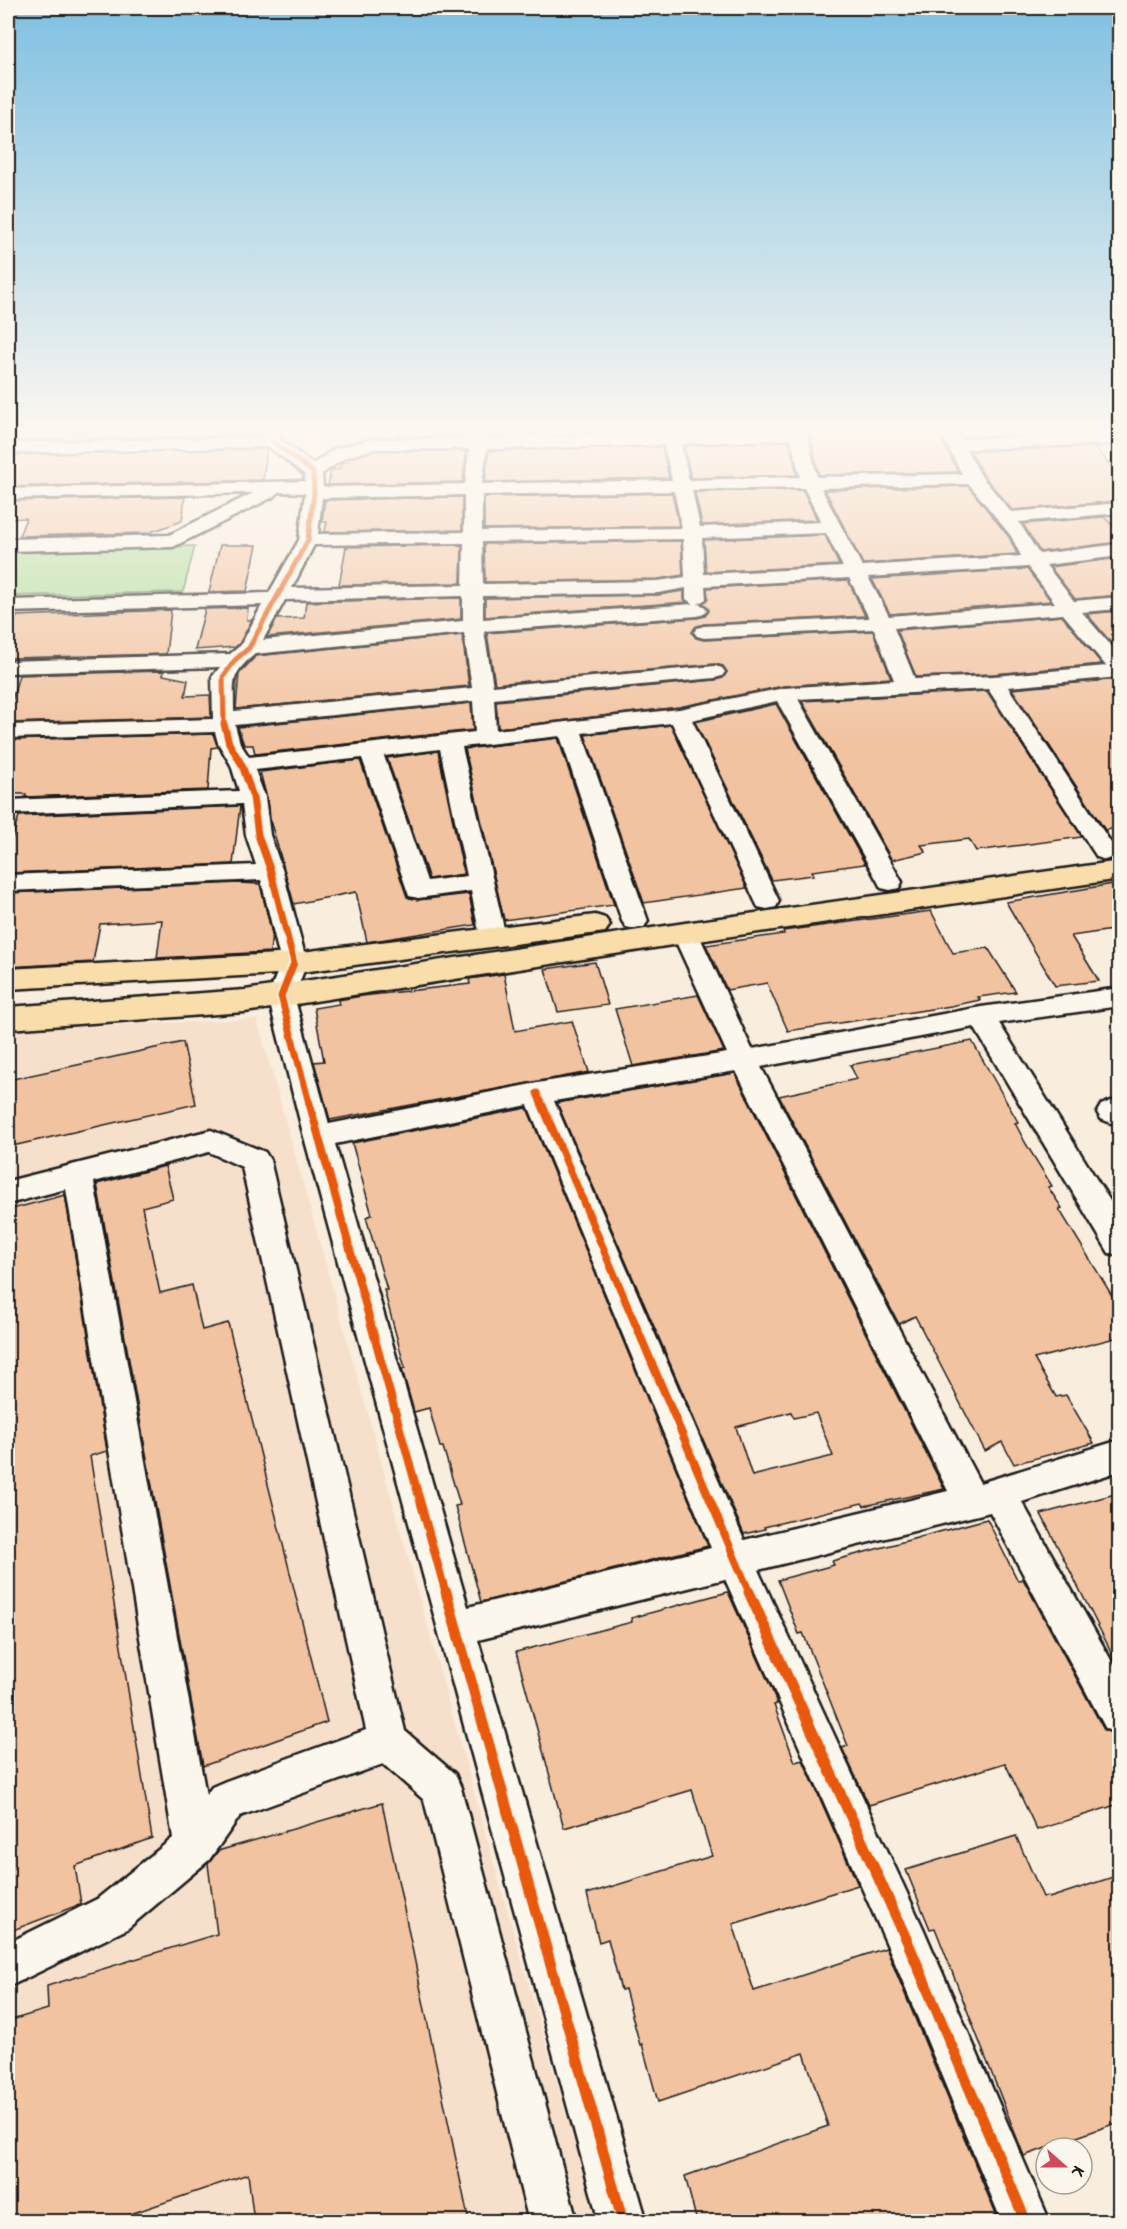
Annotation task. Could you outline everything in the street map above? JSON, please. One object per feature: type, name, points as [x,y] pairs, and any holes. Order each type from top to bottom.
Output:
[{"type":"main road","points":[[8,979],[294,963],[635,921],[890,882],[1115,857]]},
{"type":"main road","points":[[8,1018],[245,1001],[281,996],[685,933],[1115,857]]},
{"type":"street","points":[[8,545],[173,541],[183,536]]},
{"type":"street","points":[[309,536],[242,654],[223,677],[224,722],[229,743],[242,765],[253,797],[258,835],[271,872],[294,963],[281,996],[318,1137],[623,2222]]},
{"type":"street","points":[[309,540],[561,536]]},
{"type":"street","points":[[693,536],[697,610],[715,672],[728,706]]},
{"type":"street","points":[[837,536],[882,623],[907,686]]},
{"type":"street","points":[[1020,536],[1034,562],[1119,670]]},
{"type":"street","points":[[474,538],[472,626],[483,692],[486,737]]},
{"type":"street","points":[[8,606],[658,587],[696,579],[1034,562],[1119,550]]},
{"type":"street","points":[[704,632],[882,623],[1071,609],[1119,603]]},
{"type":"street","points":[[8,667],[149,664],[472,626],[697,610]]},
{"type":"street","points":[[242,765],[679,716],[784,694],[994,682],[1119,670]]},
{"type":"street","points":[[8,732],[224,722],[483,692],[715,672]]},
{"type":"street","points":[[994,682],[1115,857]]},
{"type":"street","points":[[784,694],[890,882]]},
{"type":"street","points":[[679,716],[766,901]]},
{"type":"street","points":[[569,729],[635,921]]},
{"type":"street","points":[[450,743],[493,938]]},
{"type":"street","points":[[371,751],[417,890],[481,882]]},
{"type":"street","points":[[8,807],[253,797]]},
{"type":"street","points":[[8,883],[271,872]]},
{"type":"street","points":[[685,933],[744,1060],[985,1497],[1119,1715]]},
{"type":"street","points":[[318,1137],[537,1094],[744,1060],[981,1016],[1119,997]]},
{"type":"street","points":[[981,1016],[1119,1244]]},
{"type":"street","points":[[537,1094],[734,1559],[908,1943],[1026,2222]]},
{"type":"street","points":[[8,1192],[212,1141],[255,1160],[388,1742],[441,1788],[553,2222]]},
{"type":"street","points":[[78,1174],[195,1846]]},
{"type":"street","points":[[455,1628],[985,1497],[1119,1455]]},
{"type":"street","points":[[8,1966],[112,1914],[195,1846],[226,1801],[388,1742]]},
{"type":"shaded area","points":[[257,1019],[502,1892],[597,2221],[8,2221],[8,1030]]},
{"type":"green space","points":[[195,546],[183,592],[8,596],[8,560],[11,551]]},
{"type":"building","points":[[825,536],[839,565],[706,572],[704,540]]},
{"type":"building","points":[[849,536],[1008,536],[1017,554],[863,564]]},
{"type":"building","points":[[1030,536],[1119,536],[1119,542],[1040,552]]},
{"type":"building","points":[[681,541],[683,575],[658,579],[485,582],[484,544]]},
{"type":"building","points":[[220,545],[257,545],[247,591],[209,592]]},
{"type":"building","points":[[462,545],[461,583],[339,585],[346,547]]},
{"type":"building","points":[[1119,558],[1119,595],[1075,599],[1050,567]]},
{"type":"building","points":[[1027,569],[1051,601],[890,614],[872,579]]},
{"type":"building","points":[[848,580],[865,616],[704,624],[695,627],[692,633],[696,638],[704,640],[873,631],[891,678],[784,686],[679,707],[498,728],[496,701],[715,680],[723,678],[727,672],[723,666],[715,664],[495,684],[487,633],[697,618],[705,616],[709,611],[703,603],[708,599],[707,588]]},
{"type":"building","points":[[684,591],[684,599],[687,602],[485,617],[485,598],[658,595]]},
{"type":"building","points":[[461,598],[461,619],[267,637],[277,619],[304,618],[306,602]]},
{"type":"building","points":[[248,608],[247,620],[252,620],[239,644],[235,647],[195,650],[205,609]]},
{"type":"building","points":[[171,610],[166,654],[8,658],[8,643],[17,616]]},
{"type":"building","points":[[1119,611],[1119,652],[1087,614]]},
{"type":"building","points":[[1062,616],[1102,664],[994,674],[916,677],[897,630]]},
{"type":"building","points":[[462,635],[469,686],[236,709],[239,674],[256,656]]},
{"type":"building","points":[[164,671],[163,675],[188,680],[185,696],[210,695],[211,717],[8,723],[8,701],[12,701],[19,675]]},
{"type":"building","points":[[1119,679],[1119,828],[1105,830],[1012,689]]},
{"type":"building","points":[[987,691],[1082,837],[976,851],[969,839],[921,845],[926,852],[892,860],[802,701]]},
{"type":"building","points":[[471,703],[473,730],[255,754],[253,745],[244,745],[238,727]]},
{"type":"building","points":[[776,704],[865,864],[812,871],[814,875],[772,880],[695,722]]},
{"type":"building","points":[[671,725],[747,888],[644,903],[585,735]]},
{"type":"building","points":[[213,734],[218,747],[211,748],[208,790],[25,797],[26,794],[8,794],[8,740]]},
{"type":"building","points":[[558,738],[614,905],[504,920],[465,749]]},
{"type":"building","points":[[438,751],[464,874],[429,879],[387,758]]},
{"type":"building","points":[[360,760],[407,897],[418,900],[469,894],[475,925],[367,942],[356,892],[294,904],[270,819],[260,772]]},
{"type":"building","points":[[240,806],[233,864],[8,873],[8,845],[10,845],[19,816]]},
{"type":"building","points":[[1119,883],[1119,929],[1071,936],[1099,981],[1055,986],[1006,902]]},
{"type":"building","points":[[260,884],[272,934],[270,952],[157,958],[162,920],[100,924],[93,962],[8,967],[8,893]]},
{"type":"building","points":[[931,911],[953,953],[988,948],[1016,992],[978,997],[980,1000],[951,1006],[788,1031],[767,983],[727,990],[706,945],[784,934],[783,931]]},
{"type":"building","points":[[595,962],[608,1005],[558,1012],[545,969]]},
{"type":"building","points":[[504,974],[515,1031],[572,1021],[589,1072],[330,1120],[314,1062],[324,1061],[314,1008],[339,1004],[338,1000],[362,996],[470,984],[469,979]]},
{"type":"building","points":[[698,995],[724,1051],[633,1066],[615,1009]]},
{"type":"building","points":[[972,1041],[1018,1122],[1015,1123],[1026,1144],[1052,1186],[1048,1187],[1062,1208],[1059,1209],[1119,1307],[1119,1337],[1034,1359],[1056,1397],[1066,1395],[1094,1443],[1014,1464],[1002,1442],[985,1451],[915,1316],[899,1324],[779,1096],[857,1079],[850,1065]]},
{"type":"building","points":[[183,1042],[196,1104],[8,1147],[8,1080]]},
{"type":"building","points":[[735,1073],[944,1489],[864,1506],[862,1503],[744,1534],[557,1103]],"holes":[[[791,1412],[794,1418],[816,1413],[833,1456],[752,1476],[736,1427]]]},
{"type":"building","points":[[527,1108],[708,1546],[481,1602],[455,1506],[460,1505],[443,1447],[440,1447],[429,1408],[414,1412],[384,1290],[387,1290],[366,1217],[372,1215],[352,1143]]},
{"type":"building","points":[[165,1166],[173,1199],[142,1207],[160,1293],[192,1285],[202,1330],[228,1323],[327,1722],[203,1766],[97,1184]]},
{"type":"building","points":[[65,1195],[107,1451],[90,1456],[152,1838],[75,1866],[81,1904],[8,1932],[8,1210]]},
{"type":"building","points":[[1119,1493],[1119,1667],[1041,1514]]},
{"type":"building","points":[[987,1519],[1018,1581],[1023,1579],[1104,1730],[1119,1736],[1119,1804],[1037,1830],[1005,1763],[869,1805],[842,1748],[848,1746],[803,1633],[799,1634],[778,1580],[834,1565],[832,1561]]},
{"type":"building","points":[[728,1592],[772,1690],[777,1704],[774,1705],[795,1762],[803,1760],[858,1885],[733,1924],[754,1991],[886,1948],[999,2222],[697,2222],[685,2176],[828,2126],[804,2053],[658,2102],[625,1989],[621,1990],[608,1939],[599,1942],[587,1894],[712,1856],[692,1790],[564,1828],[516,1652],[632,1622],[631,1618]]},
{"type":"building","points":[[382,1803],[469,2222],[254,2222],[248,2174],[107,2222],[8,2222],[8,2021],[48,2009],[47,1986],[217,1934],[208,1864],[218,1851]]},
{"type":"building","points":[[1016,1836],[1043,1897],[1048,1896],[1049,1898],[1119,1875],[1119,2122],[1080,2136],[1034,2136],[1034,2152],[1024,2156],[935,1928],[930,1929],[906,1870]]},
{"type":"cycle path","points":[[309,536],[249,648],[235,660],[223,677],[224,725],[229,743],[242,765],[253,797],[258,835],[271,872],[294,963],[281,996],[318,1137],[623,2222]]},
{"type":"cycle path","points":[[537,1093],[734,1559],[908,1943],[1026,2222]]}]
